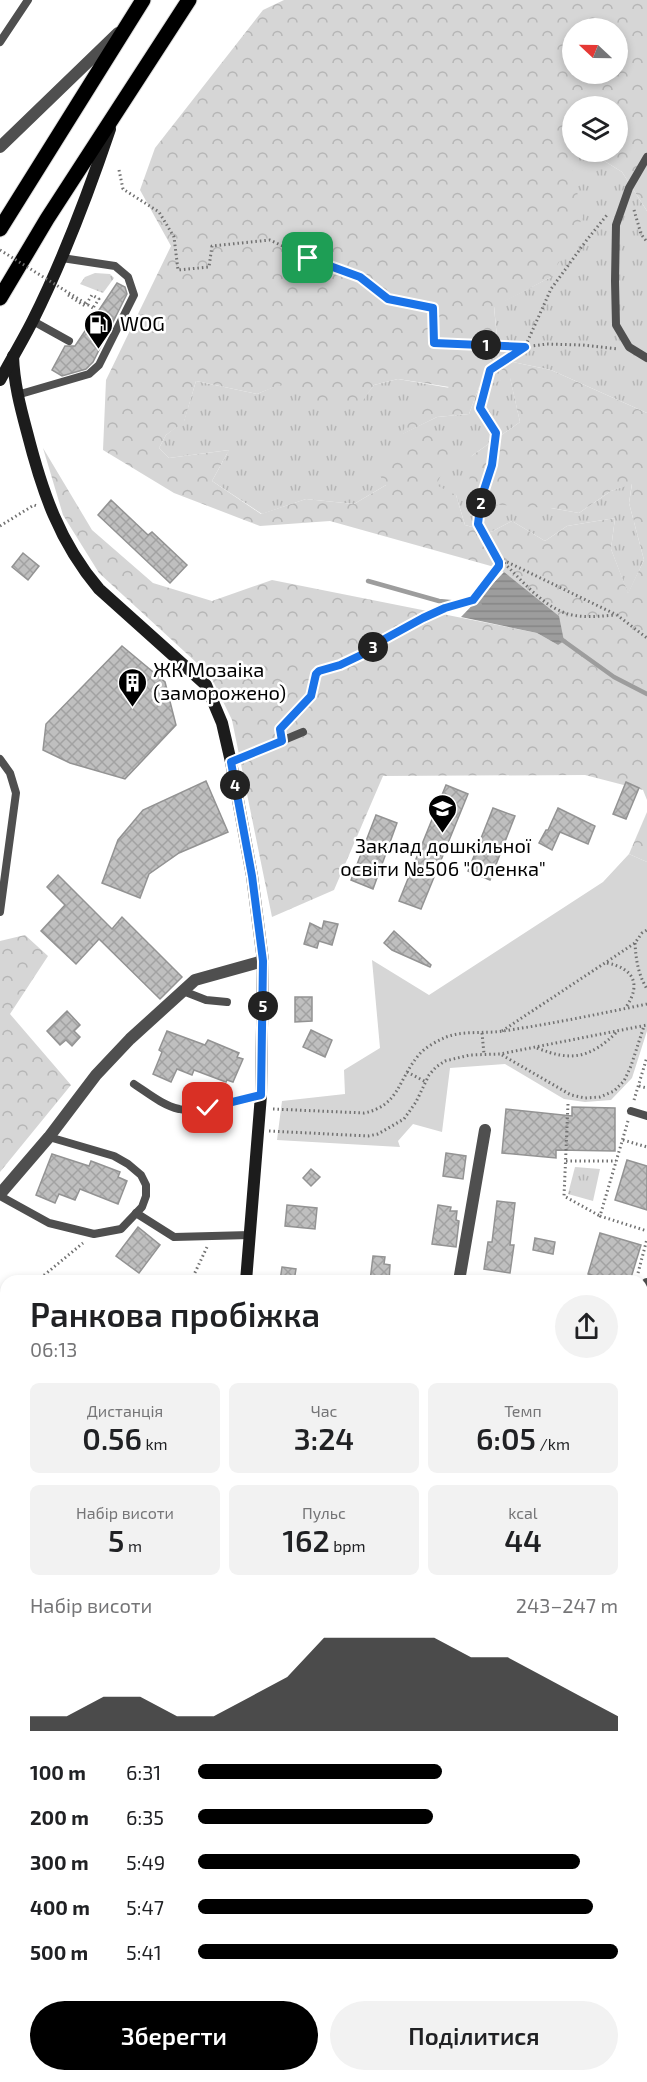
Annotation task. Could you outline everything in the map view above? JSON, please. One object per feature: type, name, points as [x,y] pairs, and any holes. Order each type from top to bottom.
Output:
[{"type":"main road","points":[[0,229],[143,0]]},
{"type":"main road","points":[[0,298],[115,111],[189,0]]},
{"type":"street","points":[[0,147],[129,22]]},
{"type":"street","points":[[0,380],[33,321],[62,258],[95,173],[115,111]]},
{"type":"street","points":[[13,356],[16,395],[35,464],[60,531],[85,573],[99,589],[206,685],[222,723],[252,876],[263,961],[261,1095],[247,1275]]},
{"type":"street","points":[[0,1195],[49,1137],[96,1075],[130,1039],[195,980],[263,961]]},
{"type":"street","points":[[460,1275],[485,1130]]},
{"type":"lane","points":[[0,42],[28,0]]},
{"type":"lane","points":[[647,157],[629,188],[616,225],[615,281],[616,325],[629,347],[647,358]]},
{"type":"lane","points":[[16,395],[68,378],[89,374],[99,365],[134,295],[128,277],[115,266],[62,258]]},
{"type":"lane","points":[[33,321],[69,341]]},
{"type":"lane","points":[[231,762],[303,732]]},
{"type":"lane","points":[[0,759],[10,773],[16,793],[0,912]]},
{"type":"lane","points":[[183,991],[206,1000],[227,1002]]},
{"type":"lane","points":[[134,1084],[161,1102],[178,1109],[195,1111],[261,1095]]},
{"type":"lane","points":[[631,1111],[647,1116]]},
{"type":"lane","points":[[0,1195],[49,1222],[94,1234],[121,1229],[142,1208],[146,1196],[146,1185],[141,1175],[128,1164],[114,1156],[49,1137]]},
{"type":"lane","points":[[136,1214],[174,1237],[250,1235]]},
{"type":"path","points":[[119,170],[123,189],[159,212],[174,237],[178,270],[209,267],[212,246],[270,240],[308,258],[360,277],[388,299],[433,308],[434,343],[525,347],[547,344],[583,345],[618,349],[629,347]]},
{"type":"path","points":[[629,188],[641,234],[647,242]]},
{"type":"path","points":[[282,741],[280,729],[311,696],[316,674],[319,671],[340,665],[361,655],[423,618],[445,608],[473,600],[499,566],[497,557],[478,524],[481,499],[492,465],[496,433],[480,408],[490,370],[525,347],[551,289],[607,214]]},
{"type":"path","points":[[0,250],[93,308],[99,299],[92,294],[85,306],[68,295]]},
{"type":"path","points":[[0,526],[34,505],[51,509]]},
{"type":"path","points":[[497,557],[617,615],[647,638]]},
{"type":"path","points":[[497,557],[547,603],[570,614],[588,617],[617,615]]},
{"type":"path","points":[[500,1032],[635,943],[647,930]]},
{"type":"path","points":[[635,943],[636,964],[641,980],[647,989]]},
{"type":"path","points":[[605,963],[622,968],[631,975],[634,983],[632,999],[625,1008]]},
{"type":"path","points":[[260,1109],[372,1112],[383,1107],[393,1098],[419,1054],[447,1036],[500,1032],[647,1004]]},
{"type":"path","points":[[258,1130],[368,1136],[378,1134],[404,1119],[436,1067],[444,1061],[456,1057],[500,1054],[645,1025],[624,1081],[614,1091],[600,1097],[585,1098],[571,1095],[500,1054]]},
{"type":"path","points":[[535,1047],[557,1056],[568,1058],[579,1056],[604,1045],[619,1030]]},
{"type":"path","points":[[482,1033],[484,1054]]},
{"type":"path","points":[[600,1216],[647,1057]]},
{"type":"path","points":[[407,1072],[426,1082]]},
{"type":"path","points":[[639,1086],[647,1088]]},
{"type":"path","points":[[568,1104],[564,1196],[600,1216],[647,1231]]},
{"type":"path","points":[[623,1140],[647,1147]]},
{"type":"path","points":[[566,1161],[616,1161]]},
{"type":"path","points":[[44,1275],[94,1234]]},
{"type":"path","points":[[194,1275],[213,1236]]},
{"type":"path","points":[[638,1275],[647,1239]]},
{"type":"green space","points":[[284,0],[647,0],[647,211],[622,172],[606,162],[628,162],[628,96],[562,96],[562,162],[570,162],[583,217],[551,277],[494,307],[499,359],[551,370],[647,413],[647,800],[643,790],[585,775],[383,776],[334,890],[272,917],[232,720],[210,675],[99,573],[63,515],[43,448],[92,530],[153,583],[212,601],[272,580],[537,633],[558,645],[559,616],[498,568],[330,521],[260,526],[174,493],[103,450],[106,380],[171,246],[140,190],[155,148],[263,10]],"holes":[[[510,378],[520,422],[470,457],[469,503],[551,508],[579,513],[611,491],[632,484],[629,503],[644,560],[628,593],[611,549],[615,518],[567,526],[545,541],[512,521],[491,532],[465,525],[456,495],[436,485],[452,454],[426,431],[377,471],[386,485],[354,504],[306,499],[261,514],[212,481],[229,450],[169,458],[159,448],[166,435],[184,422],[196,381],[257,394],[292,380],[317,409],[359,406],[374,385],[398,379],[449,387],[415,407],[401,435],[437,417],[469,414],[479,387]]]},
{"type":"green space","points":[[562,157],[562,162],[606,162],[622,172],[647,211],[647,413],[551,370],[499,359],[494,306],[551,277]]},
{"type":"green space","points":[[95,273],[110,274],[114,278],[103,293],[80,284],[85,277]]},
{"type":"green space","points":[[510,377],[520,422],[470,457],[551,508],[579,513],[611,491],[632,483],[629,503],[644,560],[628,594],[611,549],[615,518],[567,526],[545,541],[512,521],[491,532],[465,525],[456,495],[386,485],[354,504],[306,499],[262,514],[212,481],[229,450],[169,458],[159,448],[166,435],[184,421],[196,381],[257,394],[292,379],[358,406],[374,385],[398,379],[450,388],[402,434],[437,417],[469,414],[479,387]]},
{"type":"green space","points":[[647,812],[647,862],[629,854]]},
{"type":"green space","points":[[629,854],[647,862],[647,1031],[632,1078],[611,1100],[585,1102],[564,1099],[505,1064],[450,1068],[442,1132],[413,1124],[398,1141],[400,1147],[277,1140],[282,1101],[345,1094],[344,1070],[380,1048],[372,960],[429,995],[603,882]]},
{"type":"green space","points":[[25,935],[48,956],[10,1014],[71,1085],[0,1172],[0,941]]},
{"type":"green space","points":[[575,1167],[600,1169],[593,1201],[568,1194]]},
{"type":"shaded area","points":[[504,572],[559,616],[564,641],[558,645],[537,633],[461,617]]},
{"type":"building","points":[[117,283],[125,287],[127,294],[93,362],[86,369],[62,376],[52,370],[65,346],[75,346]]},
{"type":"building","points":[[111,500],[148,535],[152,532],[187,565],[170,583],[98,515]]},
{"type":"building","points":[[23,553],[39,566],[28,580],[12,567]]},
{"type":"building","points":[[122,646],[165,682],[176,725],[125,779],[70,763],[43,750],[46,724]]},
{"type":"building","points":[[206,781],[228,832],[179,853],[149,874],[140,898],[102,883],[118,840],[143,810]]},
{"type":"building","points":[[626,782],[639,788],[626,819],[613,814]]},
{"type":"building","points":[[446,785],[468,794],[421,909],[399,901]]},
{"type":"building","points":[[493,808],[515,816],[490,880],[468,871]]},
{"type":"building","points":[[558,808],[595,826],[588,844],[560,832],[552,850],[539,843]]},
{"type":"building","points":[[376,815],[397,823],[373,889],[351,880]]},
{"type":"building","points":[[58,875],[112,929],[122,917],[182,977],[160,999],[99,939],[76,964],[41,931],[65,905],[47,887]]},
{"type":"building","points":[[324,921],[338,924],[332,945],[319,941],[317,948],[304,944],[310,923],[322,929]]},
{"type":"building","points":[[394,931],[431,965],[430,967],[392,950],[384,943]]},
{"type":"building","points":[[295,997],[312,997],[312,1021],[295,1022]]},
{"type":"building","points":[[67,1011],[80,1025],[74,1031],[80,1037],[72,1046],[66,1040],[60,1045],[47,1031]]},
{"type":"building","points":[[311,1030],[332,1040],[325,1057],[303,1047]]},
{"type":"building","points":[[167,1031],[205,1045],[208,1040],[239,1053],[237,1057],[243,1059],[233,1082],[227,1080],[226,1082],[194,1070],[192,1075],[177,1069],[171,1082],[153,1074]]},
{"type":"building","points":[[572,1107],[615,1108],[615,1151],[556,1150],[556,1158],[502,1153],[506,1109],[572,1116]]},
{"type":"building","points":[[446,1153],[466,1156],[463,1179],[443,1176]]},
{"type":"building","points":[[52,1154],[89,1166],[91,1161],[120,1172],[118,1177],[127,1181],[118,1204],[80,1189],[75,1200],[59,1194],[55,1203],[36,1195]]},
{"type":"building","points":[[627,1160],[647,1166],[647,1210],[615,1200]]},
{"type":"building","points":[[311,1169],[320,1177],[311,1186],[303,1178]]},
{"type":"building","points":[[497,1201],[515,1203],[510,1245],[514,1245],[510,1273],[484,1269],[488,1242],[492,1242]]},
{"type":"building","points":[[287,1205],[317,1208],[315,1229],[285,1226]]},
{"type":"building","points":[[438,1205],[451,1207],[450,1211],[457,1211],[456,1220],[459,1221],[456,1247],[432,1244]]},
{"type":"building","points":[[138,1227],[160,1245],[139,1273],[116,1256]]},
{"type":"building","points":[[600,1233],[641,1245],[632,1275],[588,1274]]},
{"type":"building","points":[[535,1238],[555,1242],[553,1254],[533,1250]]},
{"type":"building","points":[[373,1256],[385,1257],[384,1264],[390,1265],[389,1275],[371,1275]]},
{"type":"building","points":[[282,1267],[296,1269],[295,1275],[281,1275]]},
{"type":"waterway","points":[[368,581],[439,601],[480,605]]},
{"type":"waterway","points":[[561,639],[614,677],[647,694]]},
{"type":"place","name":"WOG","points":[[99,350]]},
{"type":"place","name":"ЖК Мозаіка (заморожено)","points":[[132,708]]},
{"type":"place","name":"Заклад дошкільної освіти №506 \"Оленка\"","points":[[443,834]]},
{"type":"route","points":[[208,1108],[261,1095],[263,961],[259,918],[231,762],[282,741],[280,729],[311,696],[316,674],[319,671],[340,665],[361,655],[423,618],[445,608],[473,600],[499,566],[478,524],[481,499],[492,465],[496,433],[480,408],[490,370],[525,347],[434,343],[433,308],[388,299],[360,277],[308,258]]}]
